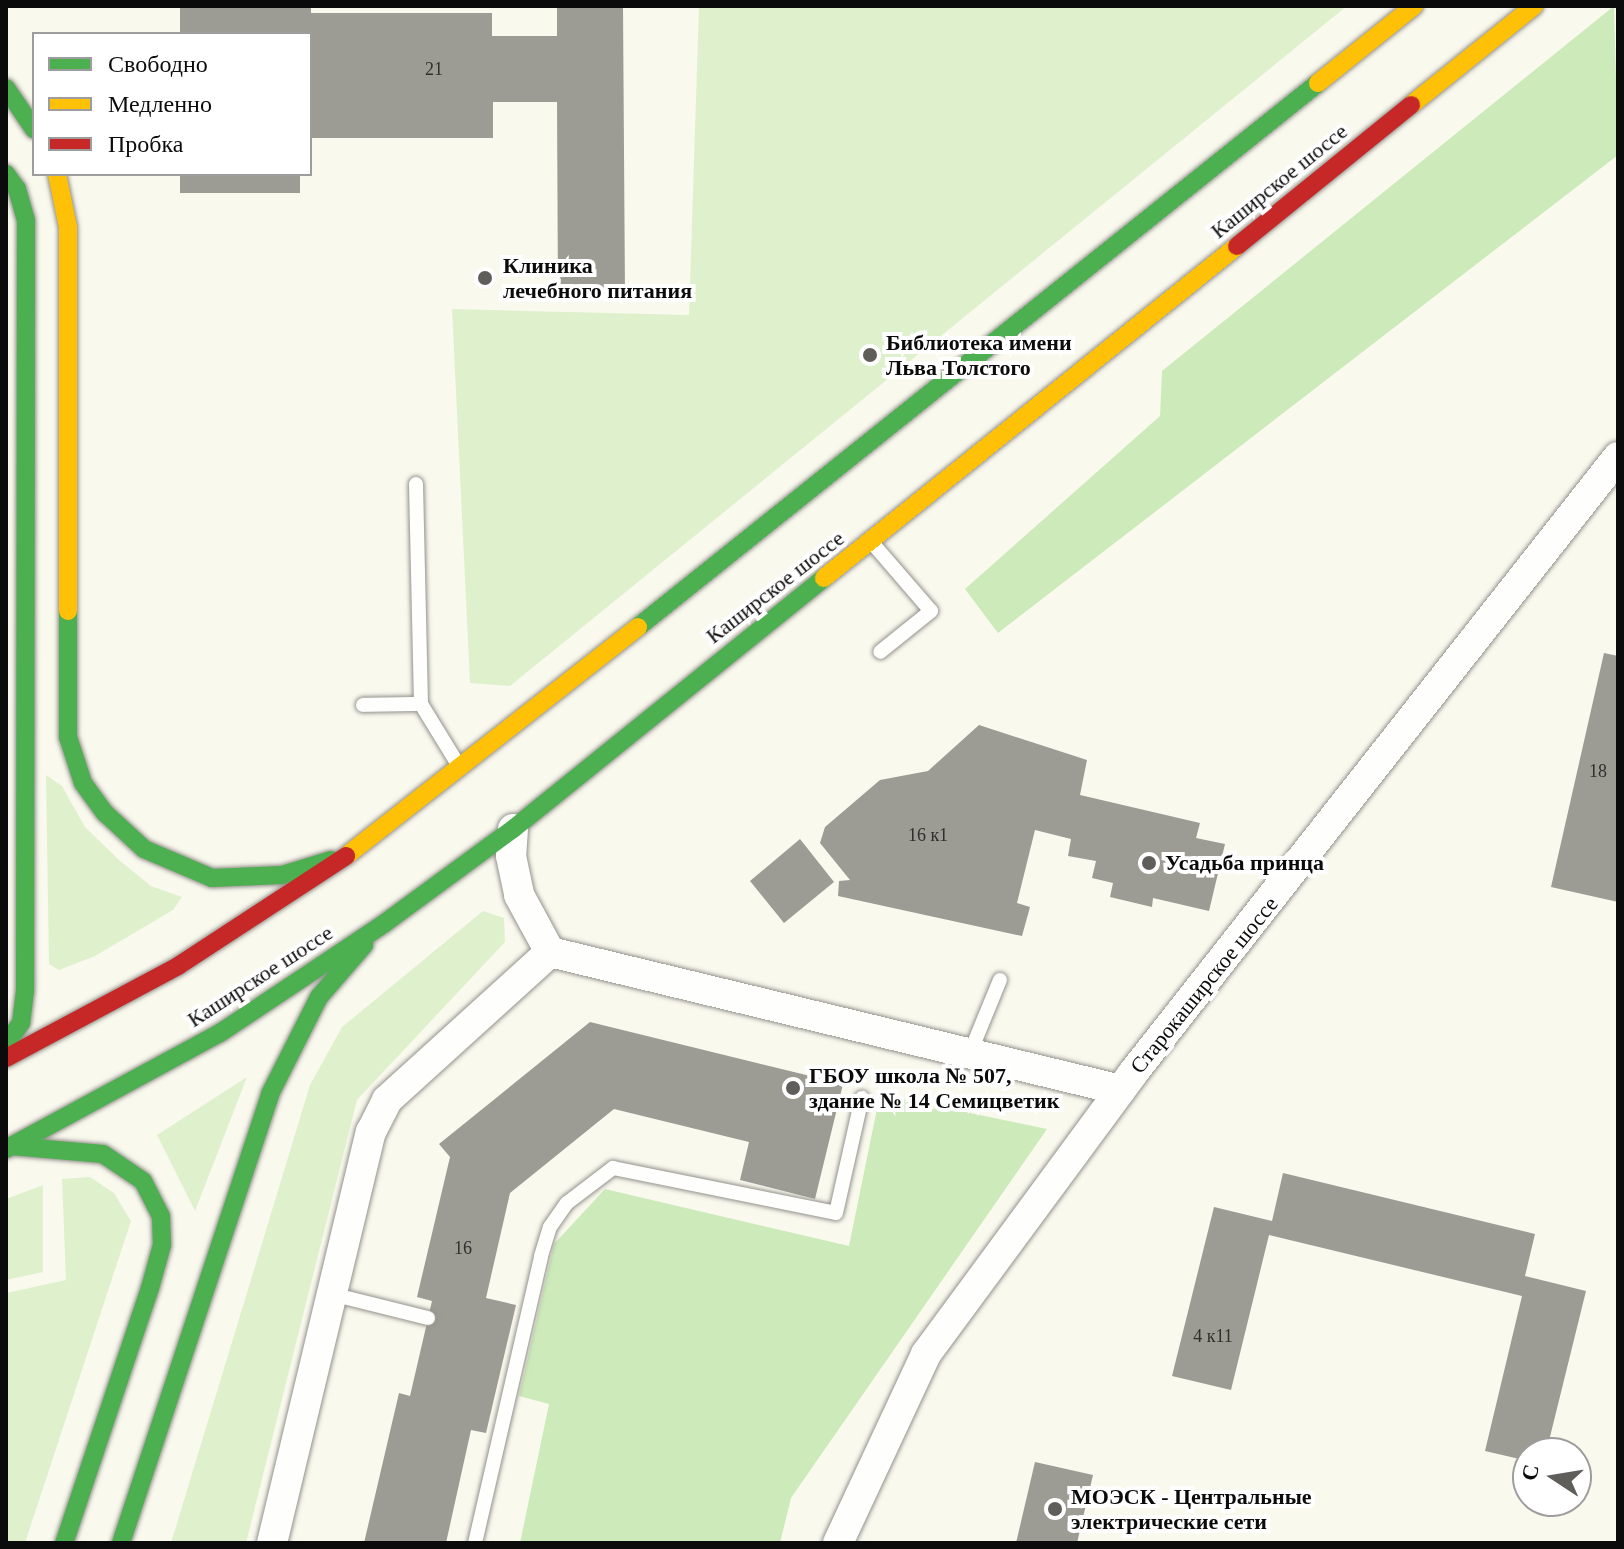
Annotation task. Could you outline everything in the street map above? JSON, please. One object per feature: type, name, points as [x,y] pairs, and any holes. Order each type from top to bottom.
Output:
[{"type":"main road","points":[[6,1058],[178,966],[348,854],[461,769],[1414,6]]},
{"type":"main road","name":"Каширское шоссе","points":[[9,1148],[220,1033],[385,923],[513,829],[1534,6]]},
{"type":"main road","points":[[6,88],[32,126]]},
{"type":"main road","points":[[6,174],[17,189],[26,221],[25,991],[21,1023],[6,1044]]},
{"type":"main road","points":[[57,176],[68,227],[68,737],[83,783],[105,813],[144,849],[212,878],[282,875],[348,854]]},
{"type":"main road","points":[[121,1543],[280,1071],[319,997],[385,923]]},
{"type":"main road","points":[[9,1148],[103,1154],[143,1181],[161,1216],[162,1245],[150,1288],[64,1543]]},
{"type":"street","name":"Старокаширское шоссе","points":[[838,1543],[926,1354],[1121,1090],[1618,457]]},
{"type":"street","points":[[513,829],[511,856],[519,895],[550,952],[1121,1090]]},
{"type":"street","points":[[272,1543],[371,1132],[387,1100],[550,952]]},
{"type":"lane","points":[[416,484],[421,704],[461,769]]},
{"type":"lane","points":[[871,542],[931,611],[880,652]]},
{"type":"lane","points":[[363,705],[421,704]]},
{"type":"lane","points":[[970,1053],[1000,980]]},
{"type":"lane","points":[[475,1543],[515,1340],[550,1227],[567,1203],[613,1168],[836,1213],[862,1098]]},
{"type":"lane","points":[[331,1294],[428,1318]]},
{"type":"green space","points":[[699,6],[1347,6],[510,686],[470,683],[452,309],[689,315]]},
{"type":"green space","points":[[1614,6],[1618,155],[998,633],[965,589],[1160,416],[1162,371]]},
{"type":"green space","points":[[46,775],[62,786],[85,827],[119,860],[151,886],[182,897],[173,910],[95,956],[59,970],[49,964]]},
{"type":"green space","points":[[483,911],[504,918],[505,942],[357,1100],[246,1543],[171,1543],[310,1085],[342,1027]]},
{"type":"green space","points":[[247,1077],[195,1211],[157,1135]]},
{"type":"green space","points":[[880,1094],[1047,1129],[791,1498],[780,1543],[520,1543],[549,1404],[519,1396],[554,1244],[605,1189],[849,1246]]},
{"type":"green space","points":[[90,1177],[114,1193],[131,1221],[25,1543],[6,1543],[6,1293],[66,1280],[62,1179]]},
{"type":"green space","points":[[43,1185],[43,1272],[6,1280],[6,1199]]},
{"type":"building","points":[[180,6],[311,6],[311,13],[492,13],[492,36],[557,36],[557,6],[623,6],[625,296],[558,297],[557,102],[493,102],[493,138],[312,138],[312,32],[180,32]]},
{"type":"building","points":[[180,176],[300,176],[300,193],[180,193]]},
{"type":"building","points":[[1604,653],[1618,656],[1618,902],[1551,887]]},
{"type":"building","points":[[979,725],[1087,760],[1080,795],[1200,823],[1196,838],[1225,844],[1209,911],[1153,898],[1152,907],[1110,897],[1113,883],[1092,878],[1096,861],[1068,856],[1071,839],[1035,830],[1017,903],[1030,907],[1022,936],[838,896],[839,881],[850,880],[820,843],[825,827],[880,780],[928,771]]},
{"type":"building","points":[[800,839],[834,882],[784,923],[750,881]]},
{"type":"building","points":[[590,1022],[843,1084],[815,1199],[740,1180],[749,1142],[614,1109],[510,1193],[486,1298],[516,1305],[486,1433],[471,1430],[446,1543],[364,1543],[399,1393],[410,1396],[432,1301],[417,1297],[450,1157],[439,1144]]},
{"type":"building","points":[[1283,1173],[1535,1234],[1525,1276],[1586,1291],[1550,1437],[1512,1437],[1512,1457],[1485,1451],[1522,1296],[1269,1235],[1231,1390],[1172,1376],[1214,1207],[1272,1221]]},
{"type":"building","name":"МОЭСК - Центральные электрические сети","points":[[1035,1462],[1093,1475],[1077,1543],[1016,1543]]},
{"type":"traffic: fast","points":[[638,627],[1318,83]]},
{"type":"traffic: fast","points":[[6,88],[32,126]]},
{"type":"traffic: fast","points":[[6,174],[17,189],[26,221],[25,991],[21,1023],[6,1044]]},
{"type":"traffic: fast","points":[[6,1149],[220,1033],[385,923],[513,829],[824,578]]},
{"type":"traffic: fast","points":[[68,611],[68,737],[83,783],[105,813],[144,849],[212,878],[282,875],[331,860]]},
{"type":"traffic: fast","points":[[121,1543],[270,1094],[319,997],[364,945]]},
{"type":"traffic: fast","points":[[12,1146],[103,1154],[143,1181],[161,1216],[162,1245],[150,1288],[64,1543]]},
{"type":"traffic: slow","points":[[1318,83],[1414,6]]},
{"type":"traffic: slow","points":[[1411,105],[1534,6]]},
{"type":"traffic: slow","points":[[57,176],[68,227],[68,611]]},
{"type":"traffic: slow","points":[[824,578],[1237,246]]},
{"type":"traffic: slow","points":[[346,856],[638,627]]},
{"type":"traffic: jam","points":[[1237,246],[1411,105]]},
{"type":"traffic: jam","points":[[6,1058],[178,966],[346,856]]},
{"type":"place","name":"Клиника лечебного питания","points":[[485,278]]},
{"type":"place","name":"Библиотека имени Льва Толстого","points":[[870,355]]},
{"type":"place","name":"Усадьба принца","points":[[1149,863]]},
{"type":"place","name":"ГБОУ школа № 507, здание № 14 Семицветик","points":[[793,1088]]},
{"type":"place","name":"МОЭСК - Центральные электрические сети","points":[[1055,1509]]}]
